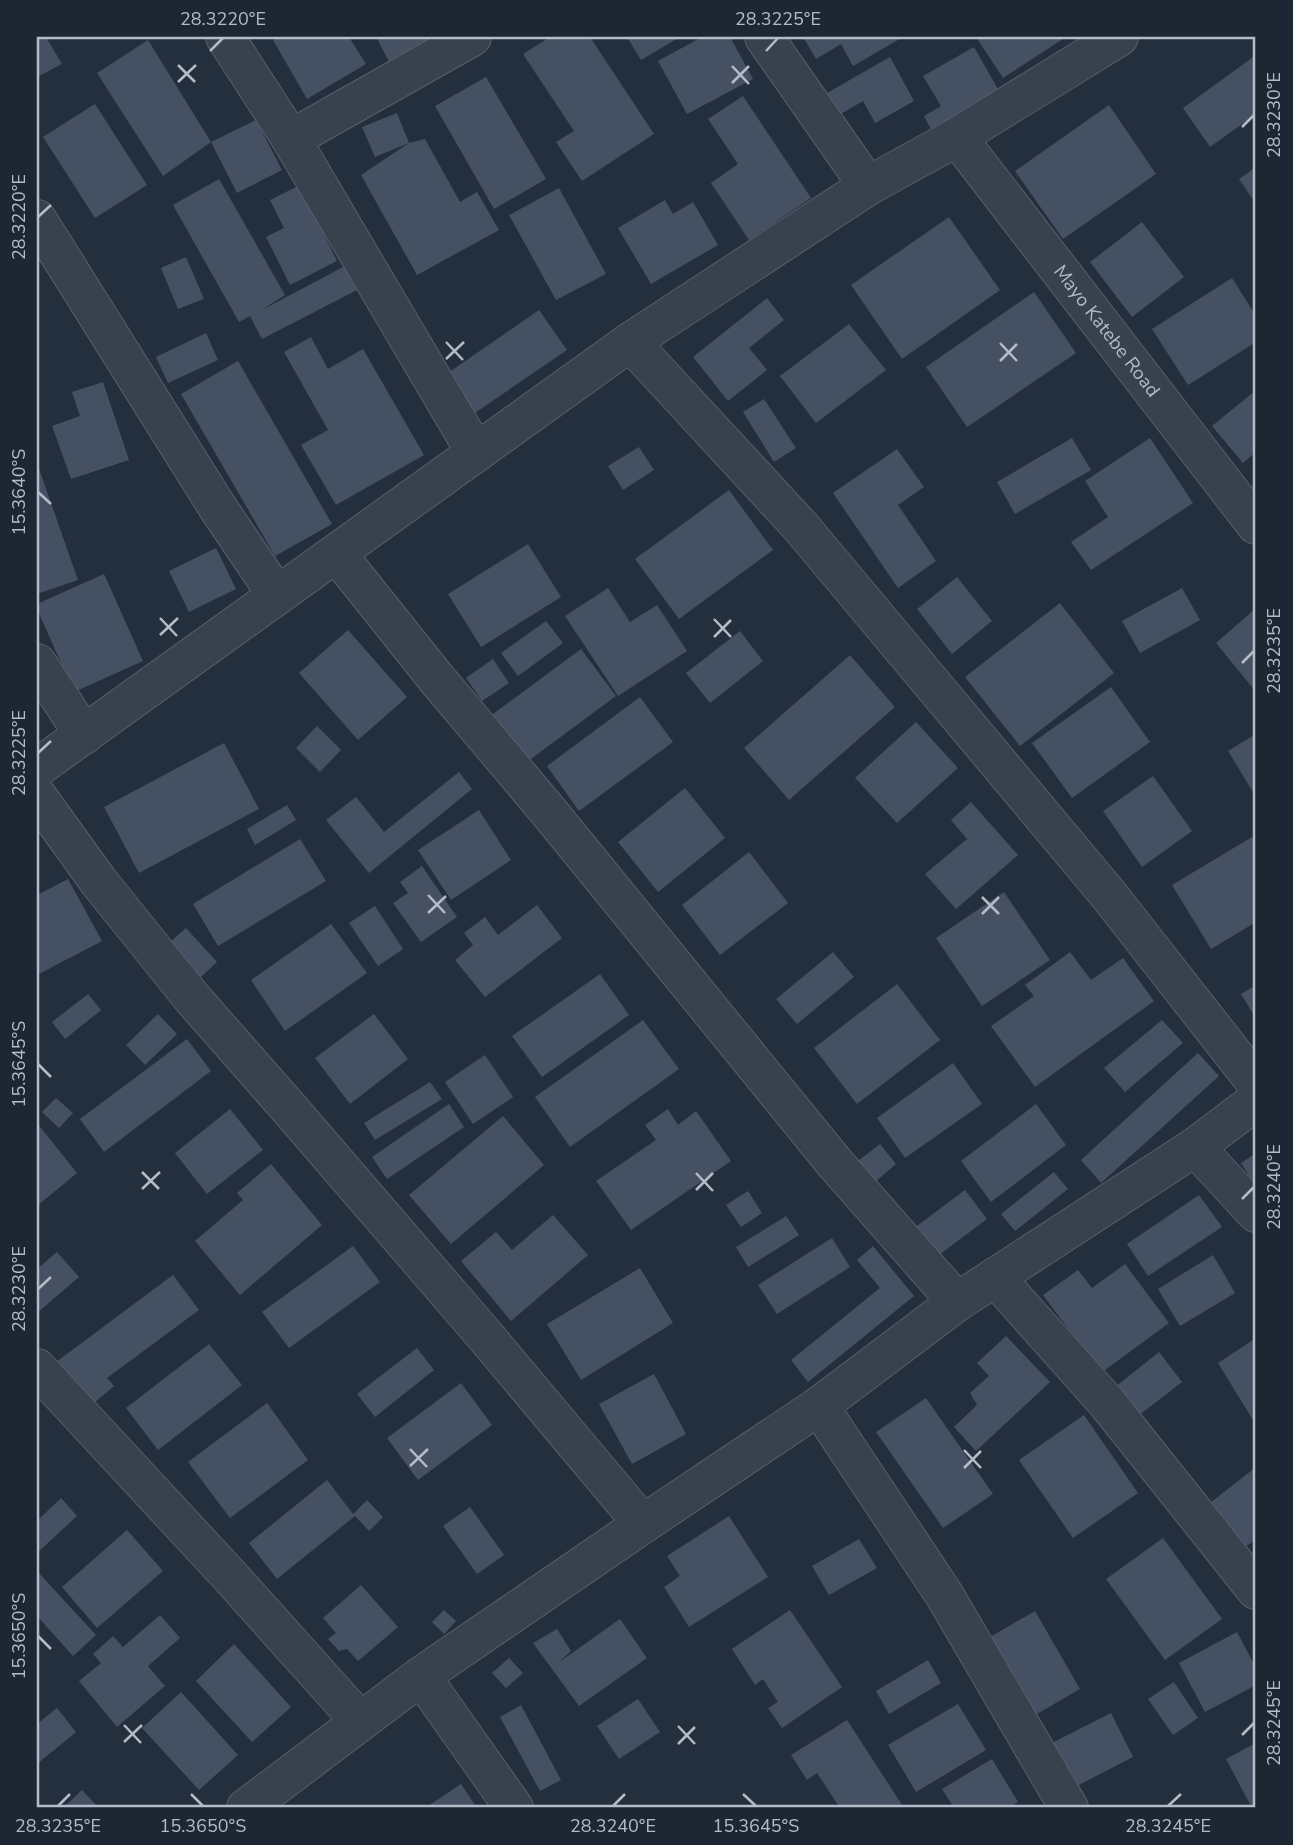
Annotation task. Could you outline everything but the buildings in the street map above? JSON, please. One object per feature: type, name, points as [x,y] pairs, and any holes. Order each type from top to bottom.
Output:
[{"type":"street","points":[[225,37],[291,139],[476,453]]},
{"type":"street","points":[[291,139],[472,37]]},
{"type":"street","points":[[764,37],[868,186]]},
{"type":"street","points":[[37,768],[630,342],[868,186],[957,137],[1119,37]]},
{"type":"street","name":"Mayo Katebe Road","points":[[957,137],[1256,525]]},
{"type":"street","points":[[37,219],[218,508],[276,594]]},
{"type":"street","points":[[630,342],[801,527],[1108,894],[1256,1083]]},
{"type":"street","points":[[337,554],[834,1162],[957,1302]]},
{"type":"street","points":[[37,663],[84,735]]},
{"type":"street","points":[[37,796],[99,882],[193,999],[488,1338],[643,1524]]},
{"type":"street","points":[[246,1808],[421,1676],[819,1406],[957,1302],[1195,1147],[1256,1101]]},
{"type":"street","points":[[1195,1147],[1256,1213]]},
{"type":"street","points":[[995,1276],[1108,1404],[1256,1590]]},
{"type":"street","points":[[37,1368],[360,1721]]},
{"type":"street","points":[[819,1406],[945,1596],[1069,1808]]},
{"type":"street","points":[[421,1676],[514,1808]]}]
